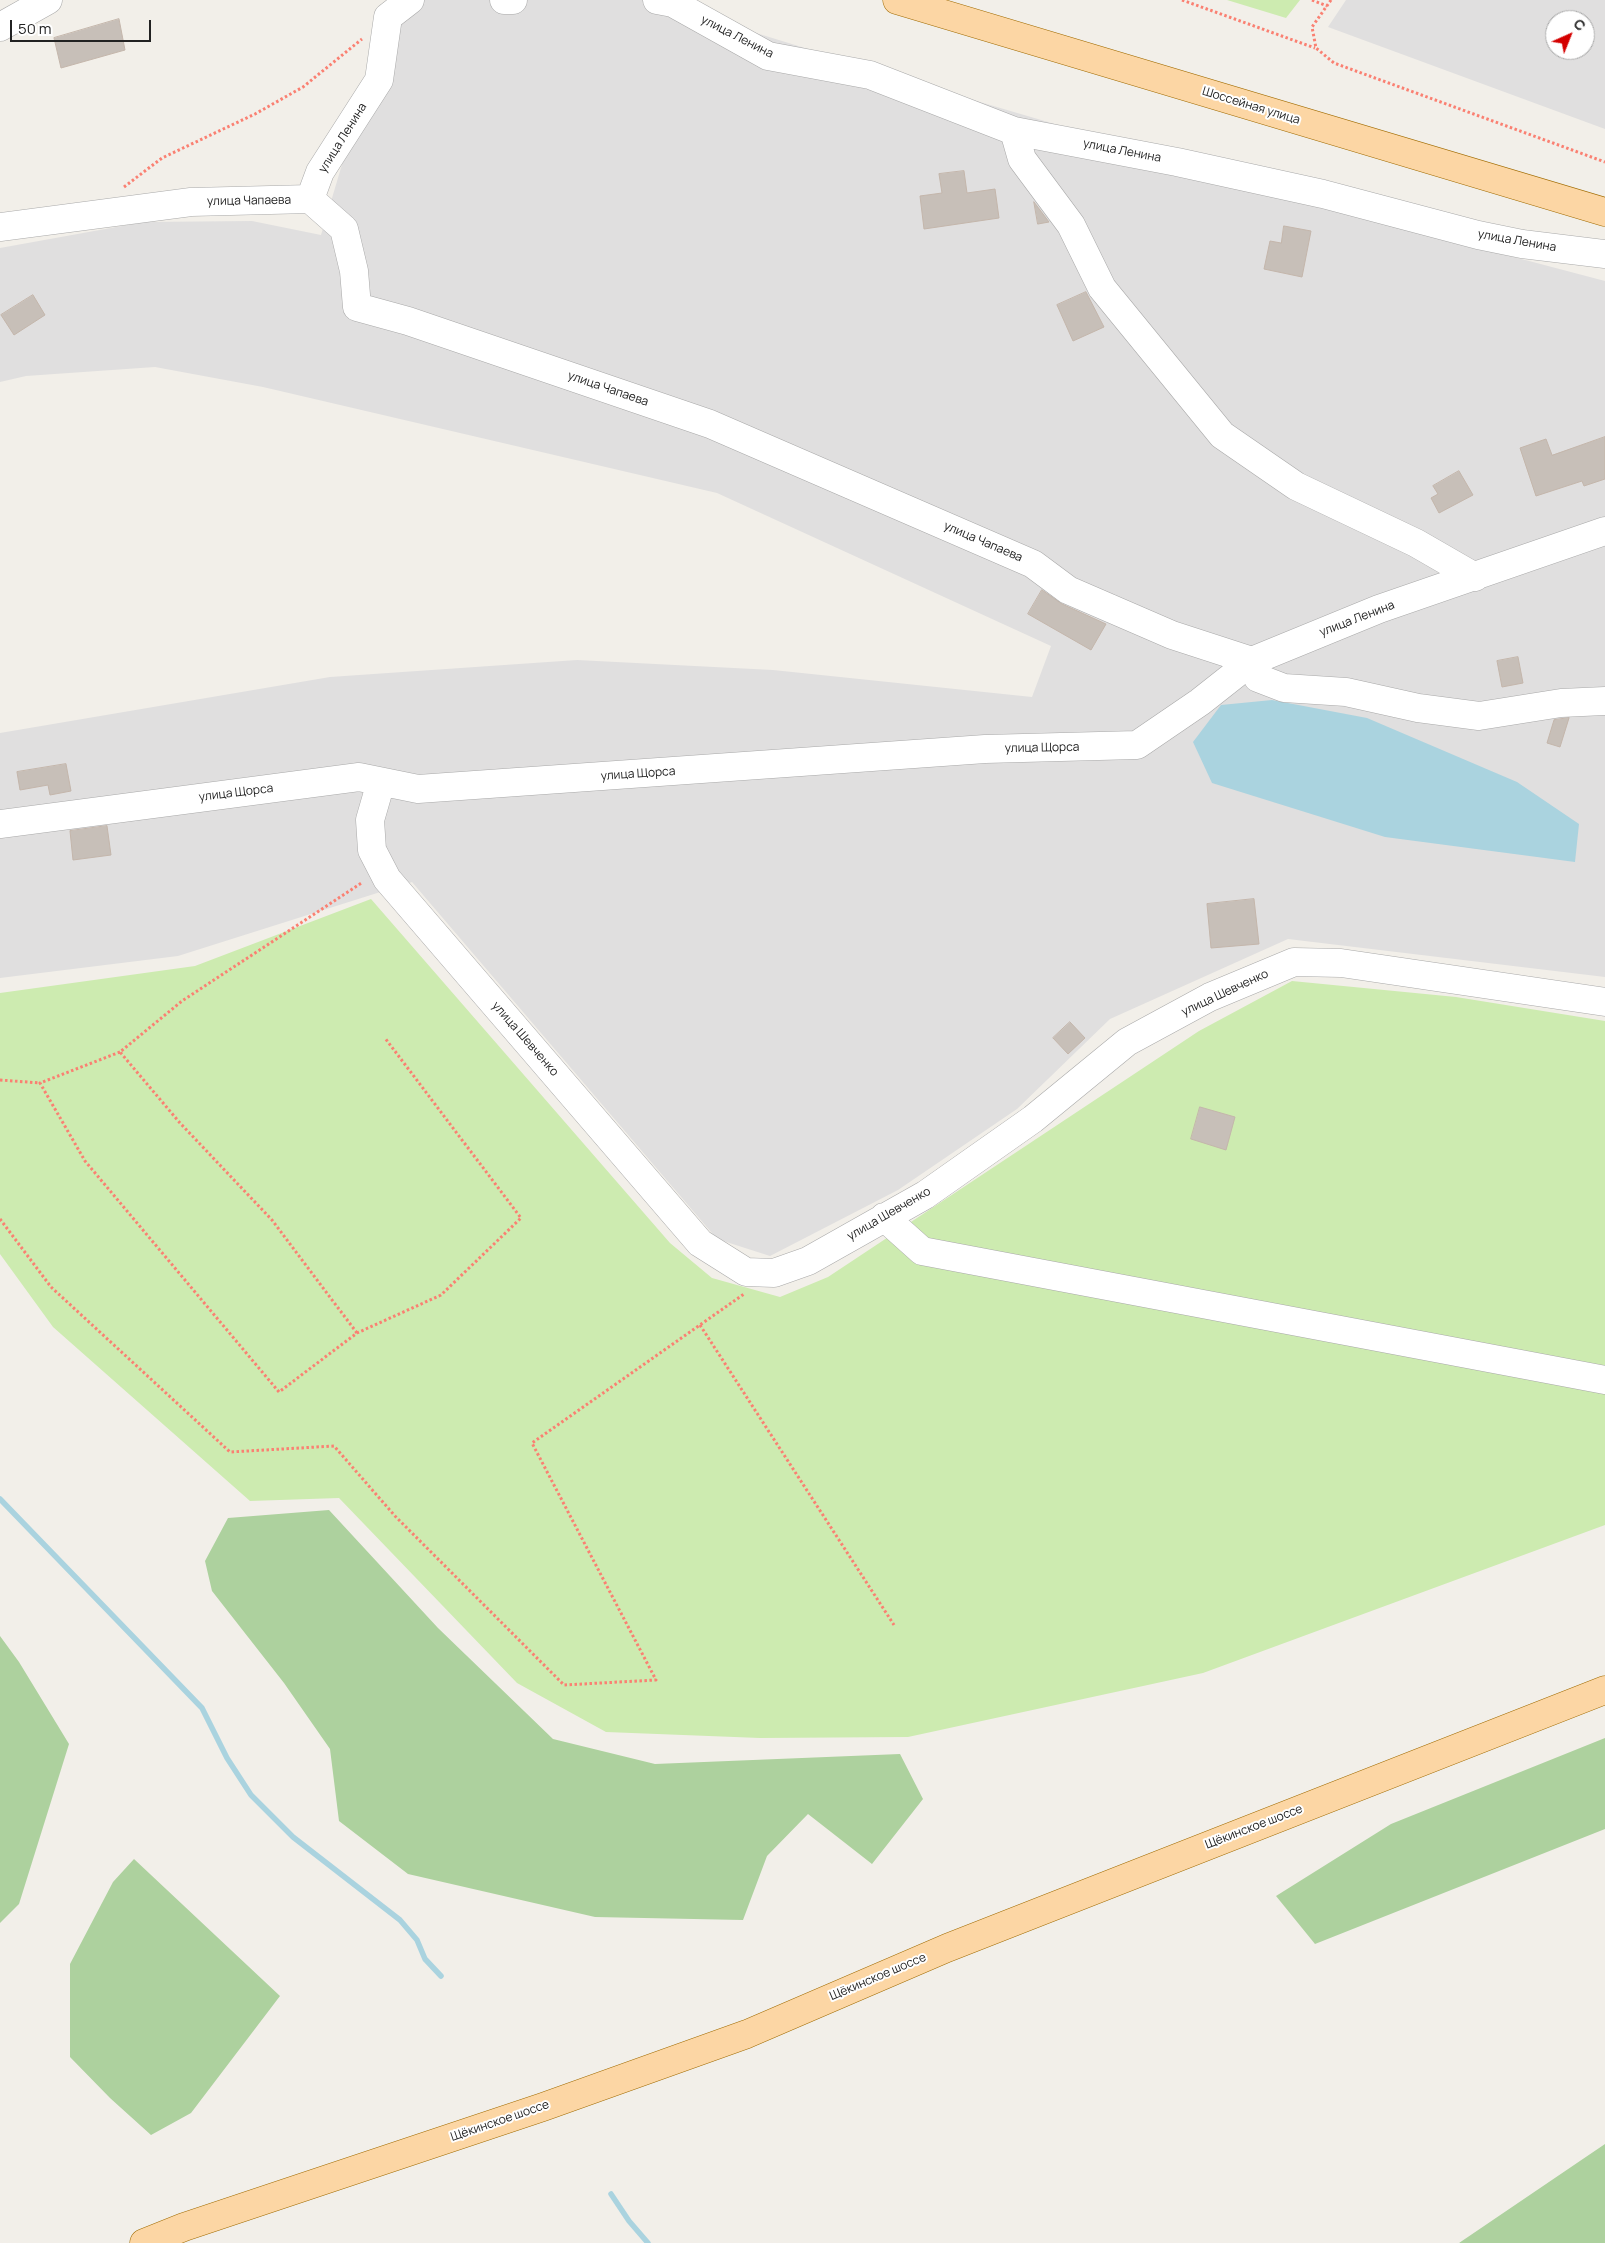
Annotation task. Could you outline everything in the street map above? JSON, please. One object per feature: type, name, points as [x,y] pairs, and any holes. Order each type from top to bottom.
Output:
[{"type":"main road","name":"Шоссейная улица","points":[[897,0],[1605,212]]},
{"type":"main road","name":"Щёкинское шоссе","points":[[144,2243],[193,2224],[543,2107],[747,2034],[947,1948],[1605,1690]]},
{"type":"street","points":[[0,28],[48,0]]},
{"type":"street","points":[[388,17],[410,0]]},
{"type":"street","points":[[504,0],[513,0]]},
{"type":"street","name":"улица Ленина","points":[[657,0],[673,3],[768,56],[870,75],[1014,130],[1177,162],[1323,194],[1522,244],[1605,254]]},
{"type":"street","name":"улица Ленина","points":[[310,199],[320,172],[378,80],[388,17]]},
{"type":"street","points":[[1014,130],[1022,159],[1071,225],[1102,288],[1222,435],[1296,486],[1416,543],[1475,577]]},
{"type":"street","name":"улица Чапаева","points":[[0,227],[191,202],[310,199],[344,229],[354,271],[357,307],[408,321],[710,424],[1033,564],[1068,590],[1172,636],[1252,661]]},
{"type":"street","name":"улица Ленина","points":[[1252,661],[1379,609],[1605,531]]},
{"type":"street","points":[[1252,661],[1258,678],[1284,688],[1346,692],[1418,708],[1479,716],[1562,703],[1605,701]]},
{"type":"street","name":"улица Щорса","points":[[0,824],[360,777],[418,789],[985,749],[1137,745],[1200,702],[1252,661]]},
{"type":"street","name":"улица Шевченко","points":[[381,782],[370,820],[372,850],[387,879],[700,1243],[746,1272],[774,1273],[808,1260],[924,1195],[1033,1119],[1127,1042],[1210,997],[1294,962],[1341,963],[1605,1002]]},
{"type":"street","points":[[884,1217],[922,1251],[1605,1380]]},
{"type":"path","points":[[1182,0],[1316,48],[1334,63],[1605,162]]},
{"type":"path","points":[[1312,0],[1327,6]]},
{"type":"path","points":[[1316,48],[1312,27],[1331,0]]},
{"type":"path","points":[[162,158],[255,114],[303,87],[388,17]]},
{"type":"path","points":[[0,1080],[40,1083],[120,1052],[182,1001],[382,870]]},
{"type":"path","points":[[40,1083],[84,1162],[279,1392],[357,1333],[441,1295],[521,1218],[385,1038]]},
{"type":"path","points":[[120,1052],[180,1123],[272,1220],[357,1333]]},
{"type":"path","points":[[0,1219],[51,1287],[230,1452],[334,1446],[395,1516],[564,1685],[656,1680],[532,1443],[774,1273]]},
{"type":"path","points":[[700,1325],[894,1625]]},
{"type":"shaded area","points":[[391,0],[649,0],[980,102],[1438,237],[1605,281],[1605,977],[1288,939],[1110,1019],[1017,1109],[898,1190],[770,1256],[717,1239],[412,882],[178,956],[0,978],[0,733],[330,677],[577,660],[773,670],[1032,697],[1051,646],[717,493],[263,387],[155,367],[26,376],[0,382],[0,248],[144,222],[252,221],[321,235]]},
{"type":"shaded area","points":[[1346,0],[1605,0],[1605,129],[1328,27]]},
{"type":"green space","points":[[1227,0],[1300,0],[1286,18]]},
{"type":"green space","points":[[371,899],[670,1243],[712,1278],[780,1297],[828,1277],[1199,1031],[1292,981],[1456,997],[1605,1021],[1605,1525],[1203,1673],[908,1737],[760,1738],[606,1732],[517,1683],[339,1498],[250,1501],[53,1327],[0,1254],[0,993],[195,966]]},
{"type":"green space","points":[[329,1510],[438,1628],[553,1739],[655,1764],[900,1754],[923,1799],[872,1864],[808,1814],[767,1856],[743,1920],[595,1917],[408,1874],[339,1821],[330,1749],[284,1683],[212,1591],[205,1561],[228,1518]]},
{"type":"green space","points":[[0,1636],[19,1662],[69,1744],[19,1904],[0,1923]]},
{"type":"green space","points":[[1605,1738],[1605,1829],[1315,1944],[1276,1896],[1391,1824]]},
{"type":"green space","points":[[134,1859],[280,1996],[191,2113],[151,2135],[110,2098],[70,2057],[70,1964],[113,1882]]},
{"type":"green space","points":[[1605,2144],[1605,2243],[1459,2243]]},
{"type":"water","points":[[1272,700],[1367,718],[1517,782],[1579,824],[1575,862],[1385,837],[1212,783],[1193,742],[1221,705]]},
{"type":"building","points":[[119,19],[125,50],[61,68],[54,38]]},
{"type":"building","points":[[964,171],[967,193],[995,189],[999,218],[924,229],[920,196],[942,193],[939,174]]},
{"type":"building","points":[[1034,202],[1049,222],[1038,224]]},
{"type":"building","points":[[1284,226],[1311,231],[1302,277],[1264,269],[1270,241],[1281,243]]},
{"type":"building","points":[[1086,292],[1104,327],[1073,341],[1057,305]]},
{"type":"building","points":[[33,295],[45,315],[14,335],[1,315]]},
{"type":"building","points":[[1605,437],[1605,479],[1584,486],[1582,481],[1536,496],[1520,448],[1546,439],[1552,455]]},
{"type":"building","points":[[1459,471],[1473,495],[1439,513],[1431,498],[1438,494],[1433,486]]},
{"type":"building","points":[[1042,590],[1062,604],[1106,624],[1091,650],[1028,614]]},
{"type":"building","points":[[1518,657],[1523,683],[1502,687],[1497,661]]},
{"type":"building","points":[[1569,718],[1560,747],[1547,743],[1554,720]]},
{"type":"building","points":[[66,764],[71,791],[50,795],[48,785],[20,790],[17,772]]},
{"type":"building","points":[[107,826],[111,855],[73,860],[70,831]]},
{"type":"building","points":[[1254,899],[1259,944],[1211,948],[1207,904]]},
{"type":"building","points":[[1070,1022],[1085,1038],[1068,1054],[1053,1038]]},
{"type":"building","points":[[1200,1107],[1235,1117],[1226,1150],[1191,1139]]},
{"type":"waterway","points":[[0,1499],[202,1708],[227,1758],[251,1795],[293,1837],[400,1920],[417,1940],[425,1959],[441,1976]]},
{"type":"waterway","points":[[611,2194],[629,2221],[648,2243]]}]
